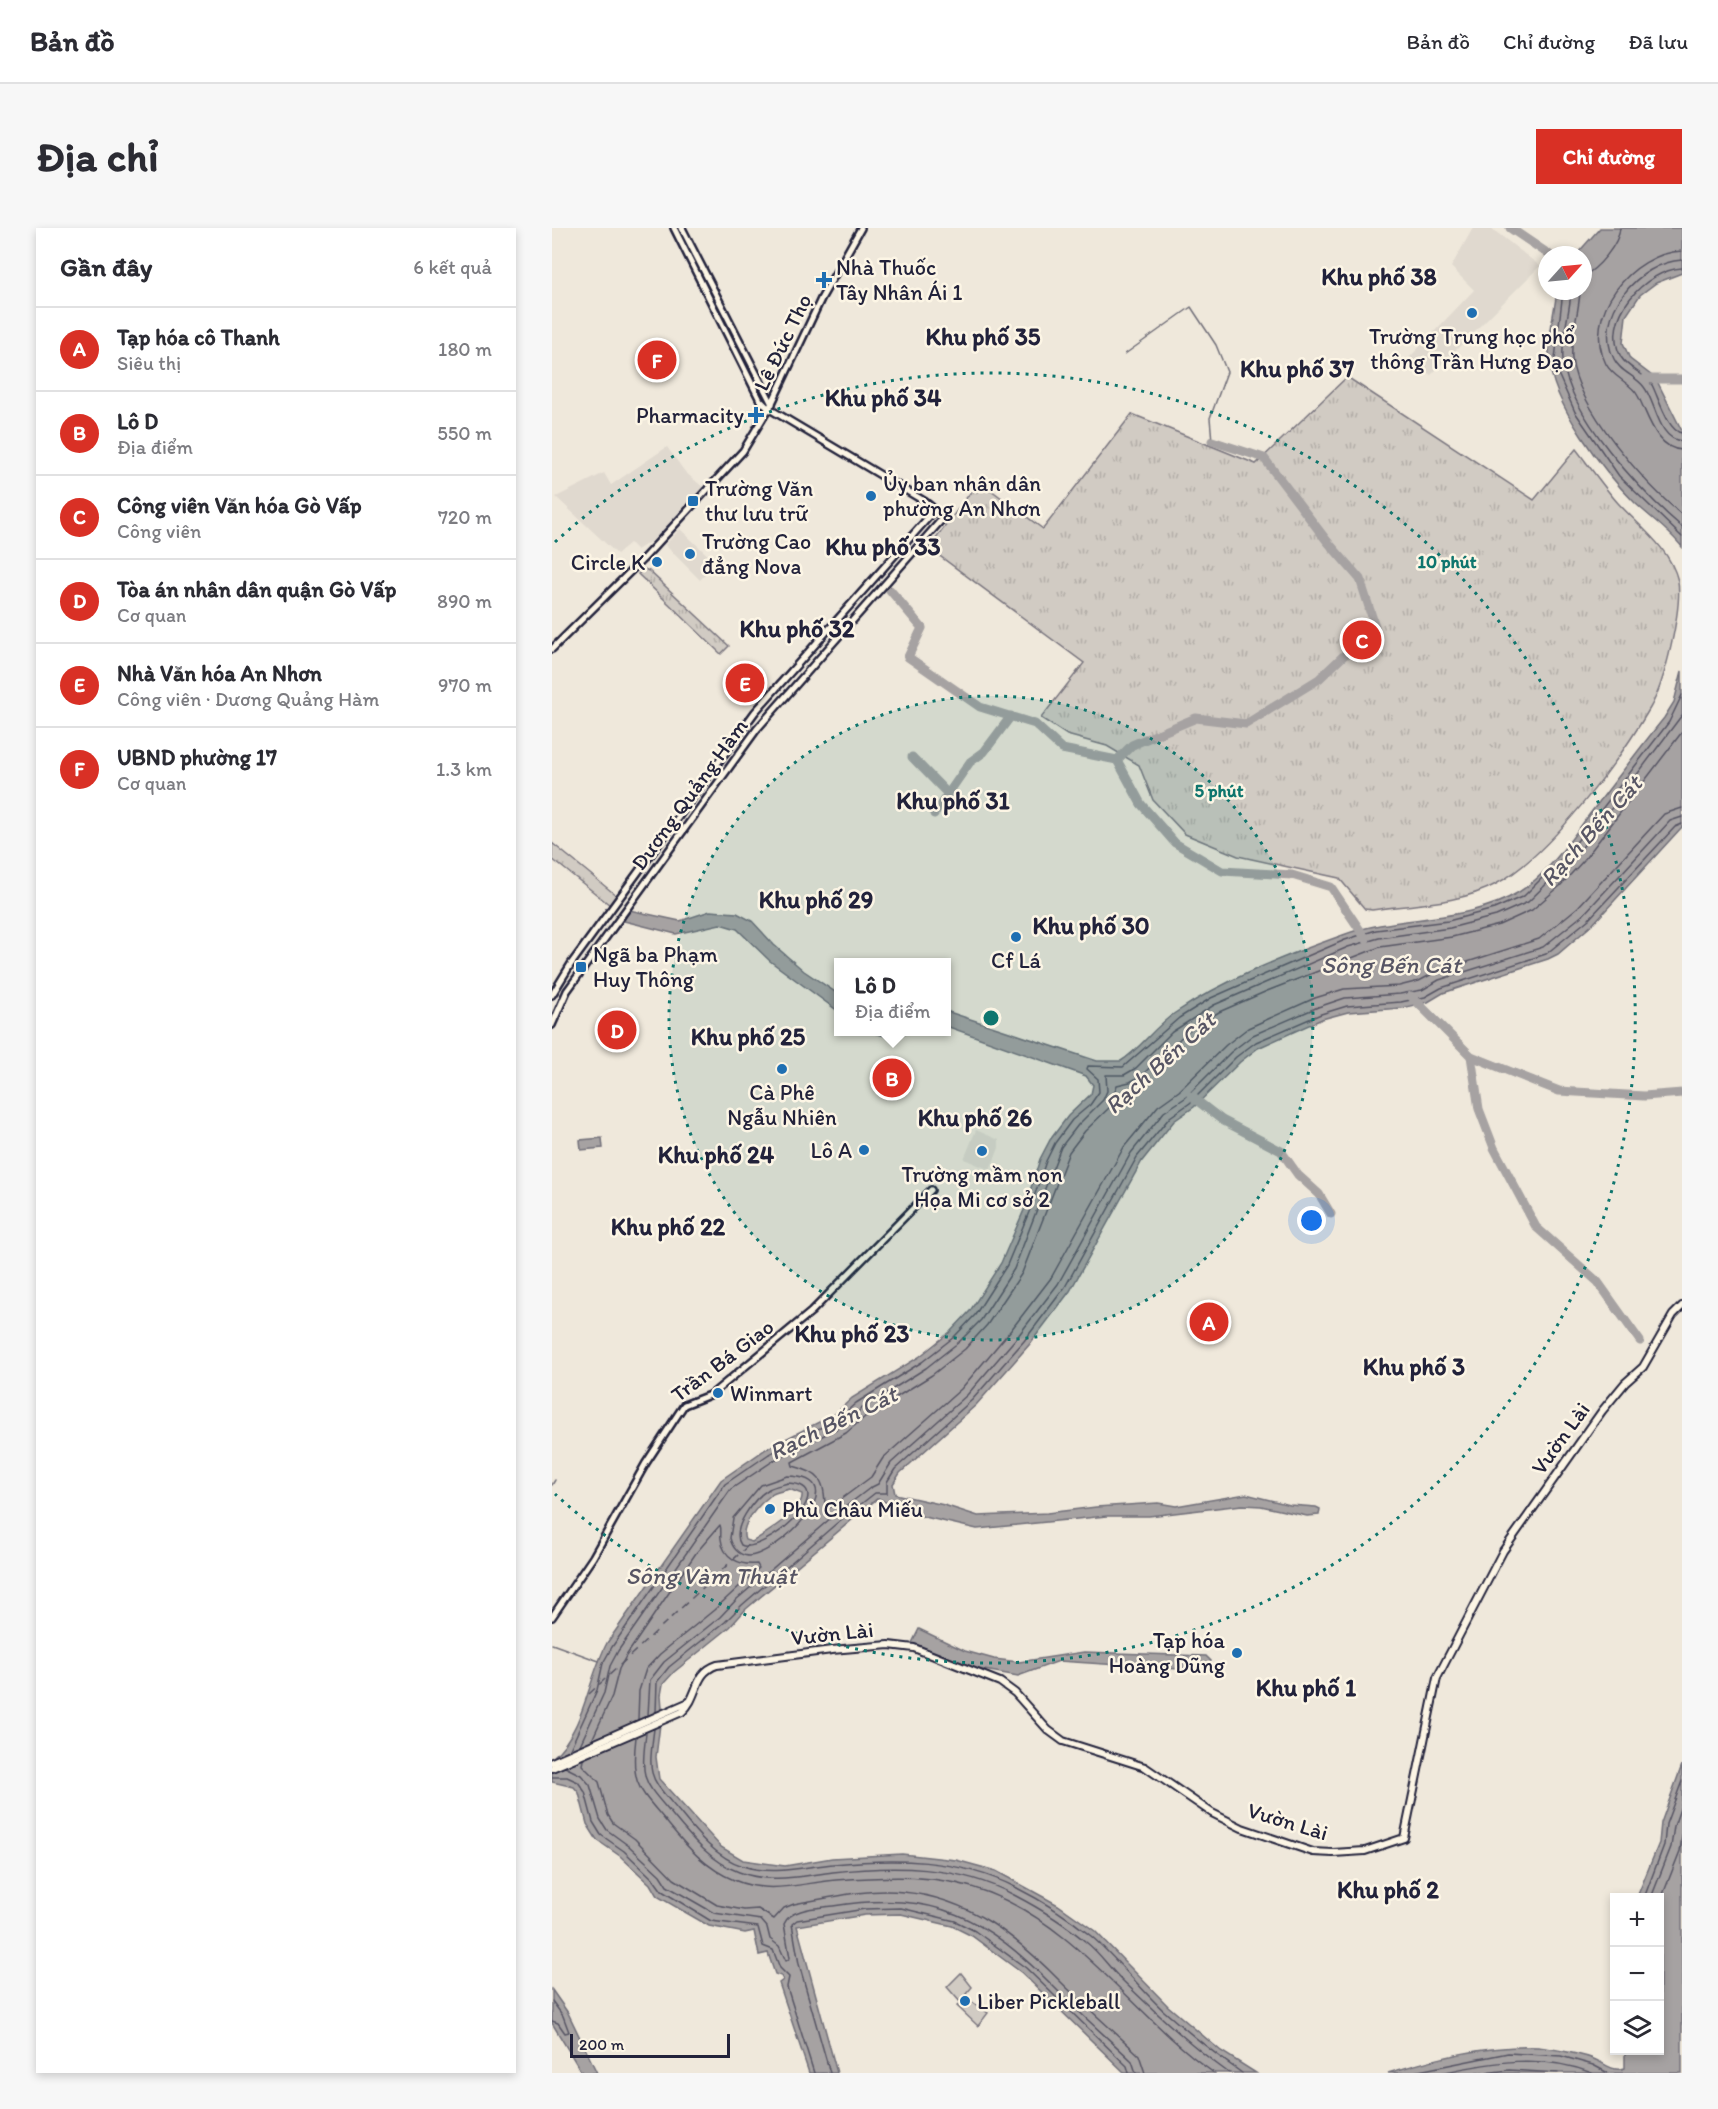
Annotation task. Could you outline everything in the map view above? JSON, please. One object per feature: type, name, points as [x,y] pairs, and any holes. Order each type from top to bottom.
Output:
[{"type":"main road","name":"Vườn Lài","points":[[682,1710],[692,1698],[701,1675],[717,1665],[835,1650],[905,1646],[944,1658],[1000,1682],[1015,1693],[1048,1730],[1064,1742],[1145,1767],[1212,1813],[1242,1828],[1313,1851],[1333,1853],[1365,1851],[1404,1838],[1437,1678],[1503,1551],[1602,1411],[1625,1383],[1643,1367],[1673,1315],[1682,1306]]},
{"type":"main road","points":[[552,1762],[682,1710]]},
{"type":"main road","points":[[552,1768],[682,1710]]},
{"type":"street","points":[[674,228],[760,400],[935,510]]},
{"type":"street","points":[[682,228],[770,405]]},
{"type":"street","name":"Lê Đức Thọ","points":[[552,649],[643,559],[740,454],[770,405],[821,299],[861,228]]},
{"type":"street","name":"Dương Quảng Hàm","points":[[552,995],[755,712],[935,510],[944,517],[757,729],[567,991],[552,1025]]},
{"type":"street","points":[[557,986],[567,991]]},
{"type":"street","name":"Trần Bá Giao","points":[[552,1617],[593,1557],[646,1463],[684,1405],[712,1394],[811,1312],[931,1190]]},
{"type":"shaded area","name":"Trường Trung học phổ thông Trần Hưng Đạo","points":[[1473,228],[1491,228],[1538,264],[1538,268],[1431,375],[1408,359],[1474,290],[1451,267]]},
{"type":"shaded area","points":[[667,447],[685,472],[704,488],[656,538],[637,550],[630,543],[617,554],[556,497],[604,473],[611,485]]},
{"type":"shaded area","name":"Trường Cao đẳng Nova","points":[[680,529],[716,563],[700,580],[665,545]]},
{"type":"shaded area","name":"Trường mầm non Họa Mi cơ sở 2","points":[[976,1130],[999,1140],[999,1148],[990,1170],[964,1159]]},
{"type":"green space","points":[[1347,377],[1534,500],[1576,449],[1618,503],[1661,548],[1674,569],[1679,593],[1667,664],[1656,697],[1637,730],[1602,780],[1560,830],[1517,871],[1482,891],[1435,902],[1372,910],[1365,909],[1339,878],[1238,856],[1185,834],[1153,800],[1139,765],[1107,746],[1067,735],[1041,718],[1084,663],[929,548],[979,481],[1043,529],[1132,414],[1256,464]]},
{"type":"green space","points":[[644,569],[649,571],[729,646],[721,654],[638,574]]},
{"type":"green space","points":[[745,668],[759,681],[759,688],[746,701],[729,685]]},
{"type":"green space","points":[[552,843],[622,900],[615,909],[552,859]]},
{"type":"green space","name":"Liber Pickleball","points":[[961,1973],[972,1987],[966,1994],[968,1999],[988,2013],[978,2026],[957,2006],[961,2003],[947,1987]]},
{"type":"water","points":[[1600,228],[1682,228],[1682,273],[1656,283],[1640,295],[1626,316],[1623,343],[1630,359],[1656,379],[1682,431],[1682,547],[1635,503],[1595,456],[1569,416],[1552,377],[1549,351],[1556,300],[1592,300],[1592,246],[1584,246]]},
{"type":"water","name":"Sông Vàm Thuật","points":[[1682,671],[1682,827],[1593,924],[1558,954],[1548,959],[1443,993],[1428,1002],[1402,1008],[1348,1012],[1322,1019],[1258,1048],[1240,1062],[1194,1107],[1174,1121],[1142,1161],[1070,1291],[1029,1345],[976,1405],[900,1473],[893,1484],[895,1494],[944,1505],[978,1516],[1047,1513],[1158,1503],[1176,1506],[1246,1494],[1290,1505],[1316,1507],[1320,1509],[1319,1515],[1307,1516],[1261,1506],[1242,1505],[1149,1516],[1107,1516],[977,1529],[903,1512],[878,1498],[746,1609],[730,1627],[674,1672],[663,1684],[656,1757],[659,1779],[721,1847],[743,1860],[785,1866],[832,1858],[902,1854],[956,1860],[996,1871],[1058,1905],[1095,1931],[1168,2006],[1221,2051],[1256,2073],[1125,2073],[1022,1973],[972,1936],[952,1926],[901,1914],[865,1915],[797,1926],[837,2073],[809,2073],[779,1983],[783,1980],[781,1976],[775,1974],[768,1953],[759,1955],[754,1931],[745,1933],[709,1926],[657,1896],[650,1884],[620,1856],[597,1840],[587,1824],[579,1793],[574,1787],[552,1782],[552,1758],[571,1734],[607,1643],[721,1480],[766,1449],[835,1414],[852,1398],[919,1357],[950,1332],[970,1311],[1001,1263],[1024,1210],[1040,1159],[1050,1140],[1068,1116],[1091,1094],[1093,1085],[1086,1076],[951,1028],[951,1013],[1097,1061],[1121,1061],[1175,1013],[1214,989],[1278,960],[1364,928],[1477,909],[1519,892],[1530,885],[1557,857],[1674,702]],"holes":[[[789,1489],[802,1494],[801,1501],[783,1521],[752,1542],[745,1540],[747,1522],[756,1509],[771,1495]]]},
{"type":"water","points":[[629,910],[680,921],[710,911],[737,913],[752,921],[774,945],[804,971],[834,991],[834,1008],[770,961],[737,929],[720,924],[676,934],[624,921]]},
{"type":"water","points":[[602,1138],[603,1148],[581,1150],[580,1140]]},
{"type":"water","points":[[919,1629],[965,1651],[994,1659],[1019,1662],[1084,1652],[1206,1656],[1211,1661],[1203,1667],[1179,1669],[1059,1661],[1018,1676],[973,1668],[927,1649],[911,1645]]},
{"type":"water","points":[[1682,1765],[1682,2073],[1388,2073],[1425,2062],[1500,2048],[1538,2047],[1568,2052],[1591,2058],[1613,2069],[1625,2068],[1625,2055],[1664,2055],[1664,1893],[1639,1893],[1659,1843],[1661,1823]]},
{"type":"water","points":[[552,1990],[568,2013],[597,2073],[582,2073],[552,2023]]},
{"type":"waterway","points":[[1510,228],[1538,247]]},
{"type":"waterway","points":[[1125,354],[1191,307],[1216,345],[1227,372],[1210,418],[1212,441]]},
{"type":"waterway","points":[[1645,379],[1682,379]]},
{"type":"waterway","name":"Sông Bến Cát","points":[[1212,441],[1264,458],[1327,541],[1360,579],[1375,626],[1319,679],[1246,724],[1196,718],[1132,745],[1117,760],[1141,804],[1175,843],[1222,871],[1292,875],[1331,887],[1366,939]]},
{"type":"waterway","points":[[890,590],[922,628],[908,657],[980,707],[1035,724],[1062,749],[1117,760]]},
{"type":"waterway","points":[[934,814],[970,762],[984,752],[1011,716]]},
{"type":"waterway","points":[[912,757],[948,794]]},
{"type":"waterway","points":[[1411,996],[1471,1056],[1559,1091],[1644,1096],[1682,1093]]},
{"type":"waterway","points":[[1471,1056],[1479,1109],[1494,1148],[1536,1227],[1598,1282],[1640,1341]]},
{"type":"waterway","points":[[1191,1096],[1222,1120],[1281,1151],[1298,1175],[1319,1194],[1331,1214]]},
{"type":"waterway","points":[[552,1485],[555,1480]]},
{"type":"waterway","points":[[552,1644],[599,1661]]},
{"type":"ferry route","points":[[589,1694],[752,1542]]},
{"type":"place","name":"Nhà Thuốc Tây Nhân Ái 1","points":[[824,280]]},
{"type":"place","name":"Trường Trung học phổ thông Trần Hưng Đạo","points":[[1472,313]]},
{"type":"place","name":"UBND phường 17","points":[[657,360]]},
{"type":"place","name":"Pharmacity","points":[[756,415]]},
{"type":"place","name":"Ủy ban nhân dân phường An Nhơn","points":[[871,496]]},
{"type":"place","name":"Trường Văn thư lưu trữ","points":[[693,501]]},
{"type":"place","name":"Trường Cao đẳng Nova","points":[[690,554]]},
{"type":"place","name":"Circle K","points":[[657,562]]},
{"type":"place","name":"Công viên Văn hóa Gò Vấp","points":[[1362,640]]},
{"type":"place","name":"Nhà Văn hóa An Nhơn","points":[[745,683]]},
{"type":"place","name":"Cf Lá","points":[[1016,937]]},
{"type":"place","name":"Ngã ba Phạm Huy Thông","points":[[581,967]]},
{"type":"place","name":"Tòa án nhân dân quận Gò Vấp","points":[[617,1030]]},
{"type":"place","name":"Cà Phê Ngẫu Nhiên","points":[[782,1069]]},
{"type":"place","name":"Lô D","points":[[892,1078]]},
{"type":"place","name":"Lô A","points":[[864,1150]]},
{"type":"place","name":"Trường mầm non Họa Mi cơ sở 2","points":[[982,1151]]},
{"type":"place","name":"Tạp hóa cô Thanh","points":[[1209,1322]]},
{"type":"place","name":"Winmart","points":[[718,1393]]},
{"type":"place","name":"Phù Châu Miếu","points":[[770,1509]]},
{"type":"place","name":"Tạp hóa Hoàng Dũng","points":[[1237,1653]]},
{"type":"place","name":"Liber Pickleball","points":[[965,2001]]},
{"type":"district","name":"Khu phố 38","points":[[1379,277]]},
{"type":"district","name":"Khu phố 35","points":[[983,337]]},
{"type":"district","name":"Khu phố 37","points":[[1297,369]]},
{"type":"district","name":"Khu phố 34","points":[[883,398]]},
{"type":"district","name":"Khu phố 33","points":[[883,547]]},
{"type":"district","name":"Khu phố 32","points":[[797,629]]},
{"type":"district","name":"Khu phố 31","points":[[953,801]]},
{"type":"district","name":"Khu phố 29","points":[[816,900]]},
{"type":"district","name":"Khu phố 30","points":[[1091,926]]},
{"type":"district","name":"Khu phố 25","points":[[748,1037]]},
{"type":"district","name":"Khu phố 26","points":[[975,1118]]},
{"type":"district","name":"Khu phố 24","points":[[716,1155]]},
{"type":"district","name":"Khu phố 22","points":[[668,1227]]},
{"type":"district","name":"Khu phố 23","points":[[852,1334]]},
{"type":"district","name":"Khu phố 3","points":[[1414,1367]]},
{"type":"district","name":"Khu phố 1","points":[[1306,1688]]},
{"type":"district","name":"Khu phố 2","points":[[1388,1890]]},
{"type":"water label","name":"Rạch Bến Cát","points":[[1591,831]]},
{"type":"water label","name":"Rạch Bến Cát","points":[[1160,1063]]},
{"type":"water label","name":"Rạch Bến Cát","points":[[833,1423]]}]
